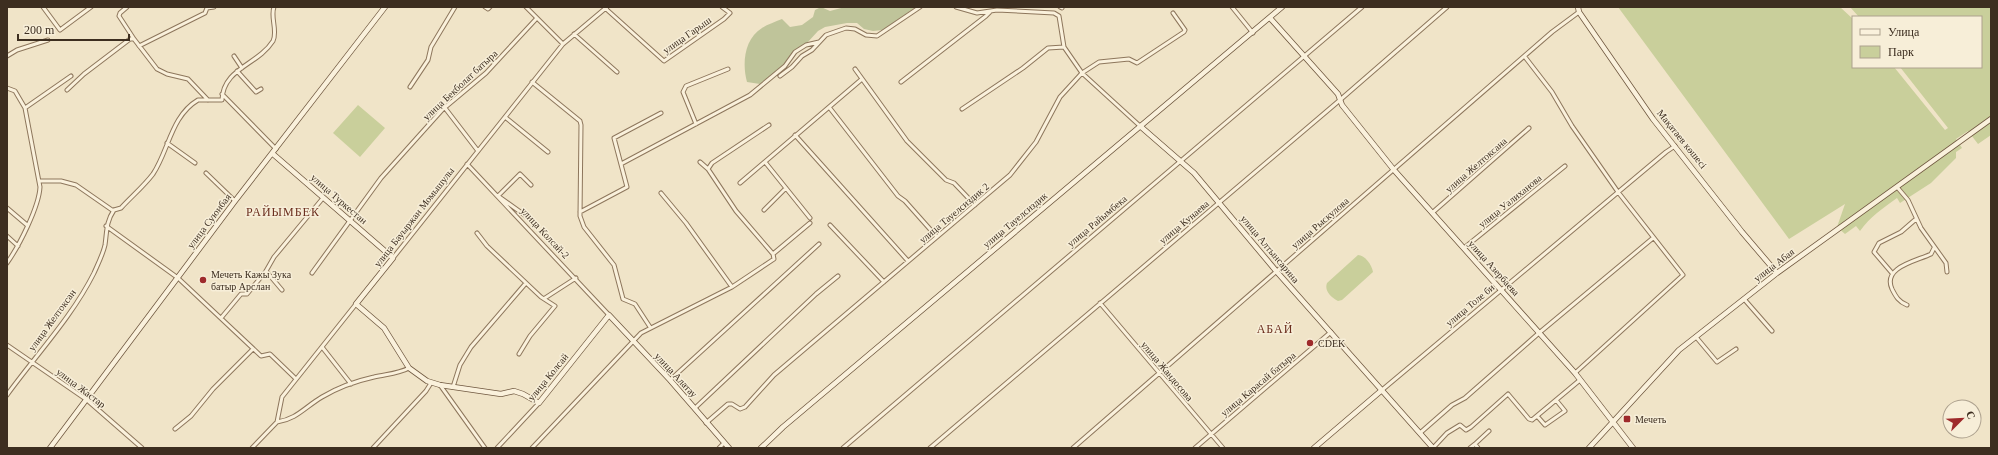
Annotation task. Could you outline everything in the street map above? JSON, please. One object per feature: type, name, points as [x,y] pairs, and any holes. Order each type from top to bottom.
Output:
[{"type":"street","points":[[43,7],[60,30],[91,7]]},
{"type":"street","points":[[127,7],[120,13],[119,16],[139,46],[157,69],[167,74],[188,78],[208,100]]},
{"type":"street","points":[[139,46],[204,13],[207,8],[214,7]]},
{"type":"street","points":[[274,7],[274,38],[256,58],[237,71],[226,81],[222,94],[222,100],[195,101],[181,116],[173,127],[153,174],[121,208],[114,210],[106,226],[178,278],[261,356],[270,354],[296,379]]},
{"type":"street","name":"улица Суюнбая","points":[[50,448],[235,201],[386,7]]},
{"type":"street","points":[[410,87],[428,60],[431,47],[455,7]]},
{"type":"street","points":[[486,7],[488,9],[490,7]]},
{"type":"street","points":[[526,7],[563,44]]},
{"type":"street","name":"улица Гарыш","points":[[606,8],[664,61],[724,19],[730,13],[722,7]]},
{"type":"street","points":[[780,76],[826,35],[846,28],[856,29],[874,37],[882,35],[920,7]]},
{"type":"street","points":[[956,7],[977,13],[997,10],[1054,13],[1059,16],[1064,47],[1048,48],[1023,68],[962,109]]},
{"type":"street","points":[[1232,7],[1253,33]]},
{"type":"street","name":"улица Тауелсиздик","points":[[761,448],[789,422],[1140,126],[1253,33],[1282,7]]},
{"type":"street","name":"улица Райымбека","points":[[843,448],[1362,7]]},
{"type":"street","name":"улица Кунаева","points":[[930,448],[1220,203],[1447,7]]},
{"type":"street","points":[[1578,7],[1579,12]]},
{"type":"street","name":"улица Бауыржан Момышулы","points":[[277,422],[282,397],[532,82],[563,44],[606,8]]},
{"type":"street","points":[[901,82],[990,12]]},
{"type":"street","name":"улица Рыскулова","points":[[1073,448],[1552,32],[1579,12]]},
{"type":"street","name":"Мақатаев көшесі","points":[[1579,12],[1654,119],[1742,232],[1777,273]]},
{"type":"street","name":"улица Тауелсиздик 2","points":[[706,423],[728,404],[732,404],[740,409],[745,407],[774,374],[1010,175],[1036,142],[1060,97],[1082,73],[1099,62],[1129,59],[1136,63],[1147,58],[1186,30],[1184,25],[1173,13]]},
{"type":"street","name":"улица Бекболат батыра","points":[[312,273],[381,178],[445,108],[486,73],[537,18]]},
{"type":"street","name":"улица Азербаева","points":[[1270,18],[1338,94],[1342,105],[1394,170],[1575,374],[1633,448]]},
{"type":"street","points":[[574,34],[617,72]]},
{"type":"street","points":[[67,90],[84,74],[130,39],[134,39]]},
{"type":"street","points":[[7,56],[17,50],[48,40]]},
{"type":"street","points":[[621,164],[750,95],[785,66],[795,52],[806,45],[819,42]]},
{"type":"street","name":"улица Алтынсарина","points":[[1064,47],[1082,73],[1194,173],[1277,272],[1433,448]]},
{"type":"street","points":[[234,56],[242,68]]},
{"type":"street","points":[[1525,57],[1552,92],[1572,126],[1618,192],[1683,275],[1575,374]]},
{"type":"street","points":[[696,124],[683,92],[686,86],[728,69]]},
{"type":"street","points":[[855,69],[907,141],[946,180],[954,182],[975,205]]},
{"type":"street","points":[[237,71],[256,92],[261,90]]},
{"type":"street","points":[[25,108],[70,76]]},
{"type":"street","points":[[740,184],[795,135],[862,79]]},
{"type":"street","points":[[532,82],[580,121],[580,212],[584,227],[614,265],[623,299],[635,304],[650,327]]},
{"type":"street","points":[[7,88],[15,91],[25,108],[40,192],[18,246],[7,262]]},
{"type":"street","points":[[222,94],[276,149]]},
{"type":"street","points":[[829,107],[898,196],[905,200],[937,237]]},
{"type":"street","points":[[445,108],[478,150]]},
{"type":"street","points":[[580,212],[627,187],[614,138],[661,113]]},
{"type":"street","points":[[505,117],[548,152]]},
{"type":"street","name":"улица Абая","points":[[1589,448],[1678,350],[1777,273],[1991,119]]},
{"type":"street","points":[[708,170],[712,164],[769,125]]},
{"type":"street","name":"улица Желтоксана","points":[[1432,213],[1529,128]]},
{"type":"street","points":[[795,135],[908,261]]},
{"type":"street","points":[[167,142],[195,163]]},
{"type":"street","name":"улица Толе би","points":[[1314,448],[1618,192],[1675,146]]},
{"type":"street","name":"улица Туркестан","points":[[273,154],[393,258]]},
{"type":"street","points":[[532,448],[641,333],[650,327],[732,287],[774,259],[773,254],[736,211],[708,170],[700,162]]},
{"type":"street","points":[[765,162],[810,218]]},
{"type":"street","name":"улица Колсай-2","points":[[468,164],[609,314]]},
{"type":"street","name":"улица Уалиханова","points":[[1464,248],[1566,166]]},
{"type":"street","points":[[206,174],[235,201]]},
{"type":"street","points":[[531,185],[520,174],[498,196],[533,221]]},
{"type":"street","points":[[39,181],[61,181],[76,185],[114,210]]},
{"type":"street","points":[[1897,187],[1908,200],[1916,219],[1934,248],[1946,263],[1946,272]]},
{"type":"street","points":[[764,210],[786,188]]},
{"type":"street","points":[[661,193],[686,223],[732,287]]},
{"type":"street","points":[[221,318],[241,294],[247,294],[266,271],[274,257],[324,198]]},
{"type":"street","points":[[7,208],[27,225]]},
{"type":"street","points":[[1892,273],[1874,252],[1879,243],[1902,232],[1916,219]]},
{"type":"street","points":[[773,254],[810,223]]},
{"type":"street","points":[[830,225],[884,282]]},
{"type":"street","name":"улица Желтоксан","points":[[7,395],[75,305],[93,274],[105,245],[106,226]]},
{"type":"street","points":[[477,233],[487,246],[526,284],[555,306],[530,336],[519,354]]},
{"type":"street","points":[[7,236],[18,246]]},
{"type":"street","points":[[1420,434],[1452,405],[1465,398],[1539,333],[1653,238]]},
{"type":"street","points":[[670,380],[819,244]]},
{"type":"street","points":[[1907,305],[1901,303],[1891,287],[1890,277],[1892,273],[1910,262],[1931,254],[1934,248]]},
{"type":"street","points":[[266,271],[282,290]]},
{"type":"street","points":[[695,408],[816,294],[838,276]]},
{"type":"street","points":[[545,298],[576,278]]},
{"type":"street","points":[[453,387],[460,365],[472,347],[526,284]]},
{"type":"street","points":[[1744,299],[1772,331]]},
{"type":"street","name":"улица Жандосова","points":[[1100,303],[1223,448]]},
{"type":"street","points":[[356,304],[384,328],[409,368],[431,383],[501,394],[514,391],[539,403]]},
{"type":"street","name":"улица Алатау","points":[[609,314],[633,342],[670,380],[729,448]]},
{"type":"street","name":"улица Колсай","points":[[497,448],[539,403],[609,314]]},
{"type":"street","name":"улица Карасай батыра","points":[[1194,448],[1331,332]]},
{"type":"street","points":[[1696,337],[1717,362],[1736,348]]},
{"type":"street","name":"улица Жастар","points":[[7,345],[87,400],[142,448]]},
{"type":"street","points":[[322,347],[351,384]]},
{"type":"street","points":[[175,429],[191,416],[220,382],[253,349]]},
{"type":"street","points":[[252,448],[277,422],[290,420],[322,397],[351,384],[409,368]]},
{"type":"street","points":[[1433,448],[1447,433],[1460,425],[1466,430],[1471,427],[1508,394],[1529,419],[1532,420],[1580,380]]},
{"type":"street","points":[[373,448],[426,391],[431,383]]},
{"type":"street","points":[[440,385],[485,448]]},
{"type":"street","points":[[1537,416],[1545,425],[1565,411],[1556,400]]},
{"type":"street","points":[[1470,448],[1489,431]]},
{"type":"street","points":[[719,448],[724,443]]},
{"type":"street","points":[[1475,444],[1478,448]]},
{"type":"green space","points":[[821,7],[830,11],[845,7],[916,7],[883,30],[873,31],[864,29],[857,23],[847,23],[825,27],[818,31],[807,43],[791,54],[783,66],[760,84],[747,82],[745,75],[746,52],[751,39],[756,33],[767,25],[782,19],[790,27],[802,25],[813,17],[815,10]]},
{"type":"green space","points":[[1618,7],[1840,7],[1852,18],[1852,68],[1895,68],[1945,130],[1948,128],[1901,68],[1982,68],[1982,16],[1858,16],[1850,7],[1991,7],[1991,135],[1978,144],[1968,131],[1956,139],[1962,148],[1956,152],[1956,158],[1931,183],[1900,203],[1897,198],[1872,217],[1860,231],[1856,226],[1845,234],[1837,227],[1845,204],[1789,239]]},
{"type":"green space","points":[[358,105],[385,128],[360,157],[333,133]]},
{"type":"green space","points":[[1358,255],[1361,255],[1368,261],[1373,272],[1342,300],[1338,301],[1327,291],[1327,283]]},
{"type":"place","name":"Мечеть Кажы Зука батыр Арслан","points":[[203,280]]},
{"type":"place","name":"CDEK","points":[[1310,343]]},
{"type":"place","name":"Мечеть","points":[[1627,419]]},
{"type":"district","name":"РАЙЫМБЕК","points":[[283,212]]},
{"type":"district","name":"АБАЙ","points":[[1275,329]]}]
